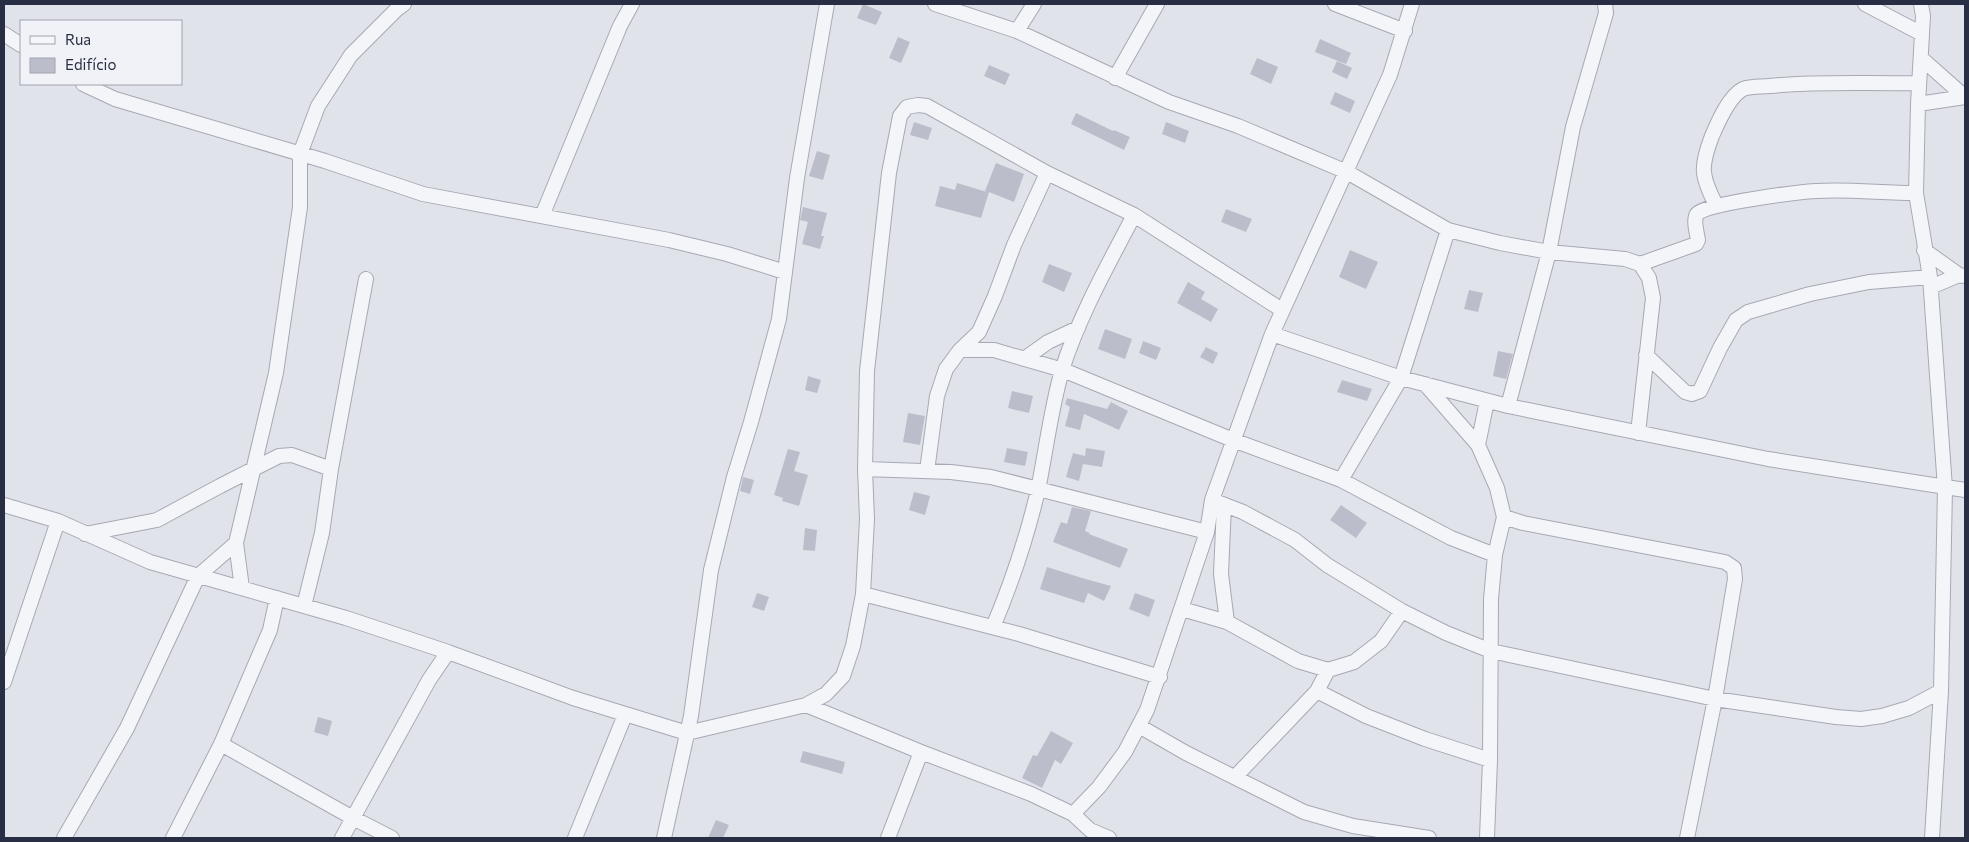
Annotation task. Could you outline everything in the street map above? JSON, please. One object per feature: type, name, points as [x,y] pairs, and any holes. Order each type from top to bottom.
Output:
[{"type":"street","points":[[242,588],[236,543],[276,373],[300,207],[300,154],[318,106],[351,55],[404,4]]},
{"type":"street","points":[[542,216],[620,26],[632,4]]},
{"type":"street","points":[[664,838],[691,716],[711,570],[734,476],[779,319],[797,178],[827,4]]},
{"type":"street","points":[[935,4],[1017,31],[1169,102],[1238,126],[1347,172],[1448,230],[1500,244],[1549,252],[1625,259],[1640,264],[1650,278],[1653,298],[1638,433]]},
{"type":"street","points":[[1017,31],[1034,4]]},
{"type":"street","points":[[1115,78],[1157,4]]},
{"type":"street","points":[[1335,4],[1405,31]]},
{"type":"street","points":[[1073,814],[1099,787],[1125,752],[1148,710],[1206,532],[1218,502],[1233,440],[1272,334],[1390,75],[1412,4]]},
{"type":"street","points":[[1508,406],[1549,252],[1573,127],[1606,13],[1605,4]]},
{"type":"street","points":[[1865,4],[1922,34]]},
{"type":"street","points":[[1922,4],[1916,193],[1930,282],[1945,488],[1941,691],[1932,838]]},
{"type":"street","points":[[4,34],[20,44]]},
{"type":"street","points":[[1921,58],[1965,97]]},
{"type":"street","points":[[1716,205],[1703,172],[1706,151],[1719,118],[1734,96],[1743,89],[1784,84],[1919,83]]},
{"type":"street","points":[[85,85],[115,99],[300,154],[423,194],[669,240],[727,254],[785,272]]},
{"type":"street","points":[[1918,104],[1965,97]]},
{"type":"street","points":[[4,505],[58,521],[150,562],[346,618],[448,652],[573,698],[687,734],[806,705],[826,694],[843,676],[853,646],[863,594],[867,519],[865,468],[867,371],[889,173],[900,116],[906,107],[927,106],[1047,174],[1134,215],[1282,310]]},
{"type":"street","points":[[926,471],[937,396],[946,369],[960,350],[979,332],[1014,245],[1047,174]]},
{"type":"street","points":[[1640,264],[1696,244],[1698,240],[1695,218],[1697,213],[1700,210],[1716,205],[1791,193],[1817,191],[1916,193]]},
{"type":"street","points":[[993,627],[1023,547],[1038,489],[1062,370],[1078,328],[1134,215]]},
{"type":"street","points":[[1341,480],[1401,378],[1448,230]]},
{"type":"street","points":[[1924,250],[1962,276]]},
{"type":"street","points":[[1646,355],[1685,392],[1692,394],[1700,391],[1720,348],[1736,320],[1748,312],[1810,294],[1859,284],[1930,282],[1962,276]]},
{"type":"street","points":[[304,606],[322,533],[331,469],[366,279]]},
{"type":"street","points":[[1024,359],[1048,342],[1078,328]]},
{"type":"street","points":[[979,332],[994,350]]},
{"type":"street","points":[[1272,334],[1401,378],[1508,406],[1768,459],[1965,490]]},
{"type":"street","points":[[960,350],[994,350],[1062,370],[1233,440],[1341,480],[1451,538],[1495,555]]},
{"type":"street","points":[[1425,384],[1478,445],[1497,488],[1504,517],[1495,555],[1491,600],[1490,760],[1487,838]]},
{"type":"street","points":[[1478,445],[1486,401]]},
{"type":"street","points":[[85,534],[157,520],[279,456],[292,455],[331,469]]},
{"type":"street","points":[[865,468],[950,472],[991,477],[1206,532]]},
{"type":"street","points":[[1218,502],[1269,525],[1296,540],[1328,565],[1402,611],[1446,633],[1491,651],[1715,699],[1836,717],[1861,719],[1882,716],[1909,708],[1941,691]]},
{"type":"street","points":[[1218,502],[1221,574],[1227,622]]},
{"type":"street","points":[[1504,517],[1523,523],[1725,562],[1734,568],[1734,579],[1715,699],[1687,838]]},
{"type":"street","points":[[4,682],[58,521]]},
{"type":"street","points":[[64,838],[127,728],[198,576],[236,543]]},
{"type":"street","points":[[863,594],[993,627],[1160,677]]},
{"type":"street","points":[[173,838],[221,744],[270,630],[276,598]]},
{"type":"street","points":[[1182,609],[1227,622],[1298,661],[1328,670],[1354,662],[1380,641],[1402,611]]},
{"type":"street","points":[[342,838],[429,680],[448,652]]},
{"type":"street","points":[[1235,777],[1317,691],[1328,670]]},
{"type":"street","points":[[1317,691],[1374,719],[1425,739],[1490,760]]},
{"type":"street","points":[[806,705],[1031,794],[1073,814],[1088,834],[1109,838]]},
{"type":"street","points":[[575,838],[625,715]]},
{"type":"street","points":[[1139,726],[1304,812],[1353,826],[1429,838]]},
{"type":"street","points":[[221,744],[392,838]]},
{"type":"street","points":[[888,838],[921,752]]},
{"type":"building","points":[[863,4],[882,12],[876,25],[857,18]]},
{"type":"building","points":[[898,37],[910,42],[901,63],[889,58]]},
{"type":"building","points":[[1320,39],[1351,53],[1346,64],[1315,52]]},
{"type":"building","points":[[1257,58],[1278,67],[1271,84],[1250,74]]},
{"type":"building","points":[[1337,61],[1352,68],[1347,79],[1332,72]]},
{"type":"building","points":[[989,65],[1010,74],[1005,85],[984,76]]},
{"type":"building","points":[[1335,92],[1355,101],[1350,113],[1330,104]]},
{"type":"building","points":[[1076,113],[1130,137],[1124,150],[1071,124]]},
{"type":"building","points":[[914,122],[932,128],[928,140],[910,135]]},
{"type":"building","points":[[1166,122],[1189,131],[1185,143],[1162,134]]},
{"type":"building","points":[[817,151],[830,155],[823,180],[809,176]]},
{"type":"building","points":[[996,163],[1024,174],[1014,202],[989,192],[981,218],[935,206],[940,186],[955,190],[957,183],[987,192],[985,191]]},
{"type":"building","points":[[803,207],[827,213],[820,249],[802,244],[808,222],[800,220]]},
{"type":"building","points":[[1226,209],[1252,219],[1246,232],[1221,222]]},
{"type":"building","points":[[1350,250],[1378,262],[1366,289],[1339,277]]},
{"type":"building","points":[[1049,264],[1072,273],[1064,292],[1042,282]]},
{"type":"building","points":[[1188,282],[1205,292],[1201,299],[1218,309],[1211,322],[1177,303]]},
{"type":"building","points":[[1469,290],[1483,293],[1478,312],[1464,309]]},
{"type":"building","points":[[1105,329],[1132,339],[1125,359],[1098,349]]},
{"type":"building","points":[[1143,341],[1161,348],[1156,360],[1139,353]]},
{"type":"building","points":[[1206,347],[1218,353],[1213,364],[1200,357]]},
{"type":"building","points":[[1498,351],[1513,354],[1506,379],[1493,376]]},
{"type":"building","points":[[808,376],[821,380],[817,393],[805,390]]},
{"type":"building","points":[[1342,380],[1372,389],[1367,401],[1337,392]]},
{"type":"building","points":[[1012,391],[1033,396],[1029,413],[1008,408]]},
{"type":"building","points":[[1067,398],[1107,409],[1111,402],[1128,411],[1119,430],[1084,414],[1080,430],[1065,426],[1070,407],[1065,404]]},
{"type":"building","points":[[908,413],[925,416],[920,445],[903,442]]},
{"type":"building","points":[[1007,448],[1028,452],[1025,466],[1004,462]]},
{"type":"building","points":[[1086,448],[1105,451],[1102,467],[1083,464],[1079,481],[1066,477],[1073,453],[1085,456]]},
{"type":"building","points":[[788,449],[800,452],[794,471],[808,475],[799,506],[782,501],[783,498],[774,495]]},
{"type":"building","points":[[743,477],[754,480],[750,494],[740,491]]},
{"type":"building","points":[[914,492],[930,496],[925,515],[909,510]]},
{"type":"building","points":[[1341,505],[1367,523],[1356,538],[1330,520]]},
{"type":"building","points":[[1072,507],[1091,511],[1085,531],[1089,534],[1128,549],[1120,568],[1053,542],[1061,522],[1067,524]]},
{"type":"building","points":[[805,528],[817,530],[815,551],[803,550]]},
{"type":"building","points":[[1047,567],[1111,586],[1104,601],[1088,593],[1084,603],[1040,589]]},
{"type":"building","points":[[757,593],[769,597],[764,611],[752,607]]},
{"type":"building","points":[[1135,593],[1155,600],[1149,617],[1129,609]]},
{"type":"building","points":[[318,717],[332,721],[328,736],[314,732]]},
{"type":"building","points":[[1051,731],[1073,743],[1061,764],[1055,760],[1042,788],[1022,778],[1033,755],[1037,756]]},
{"type":"building","points":[[803,751],[845,762],[842,774],[800,762]]},
{"type":"building","points":[[716,820],[729,825],[723,838],[708,838]]}]
